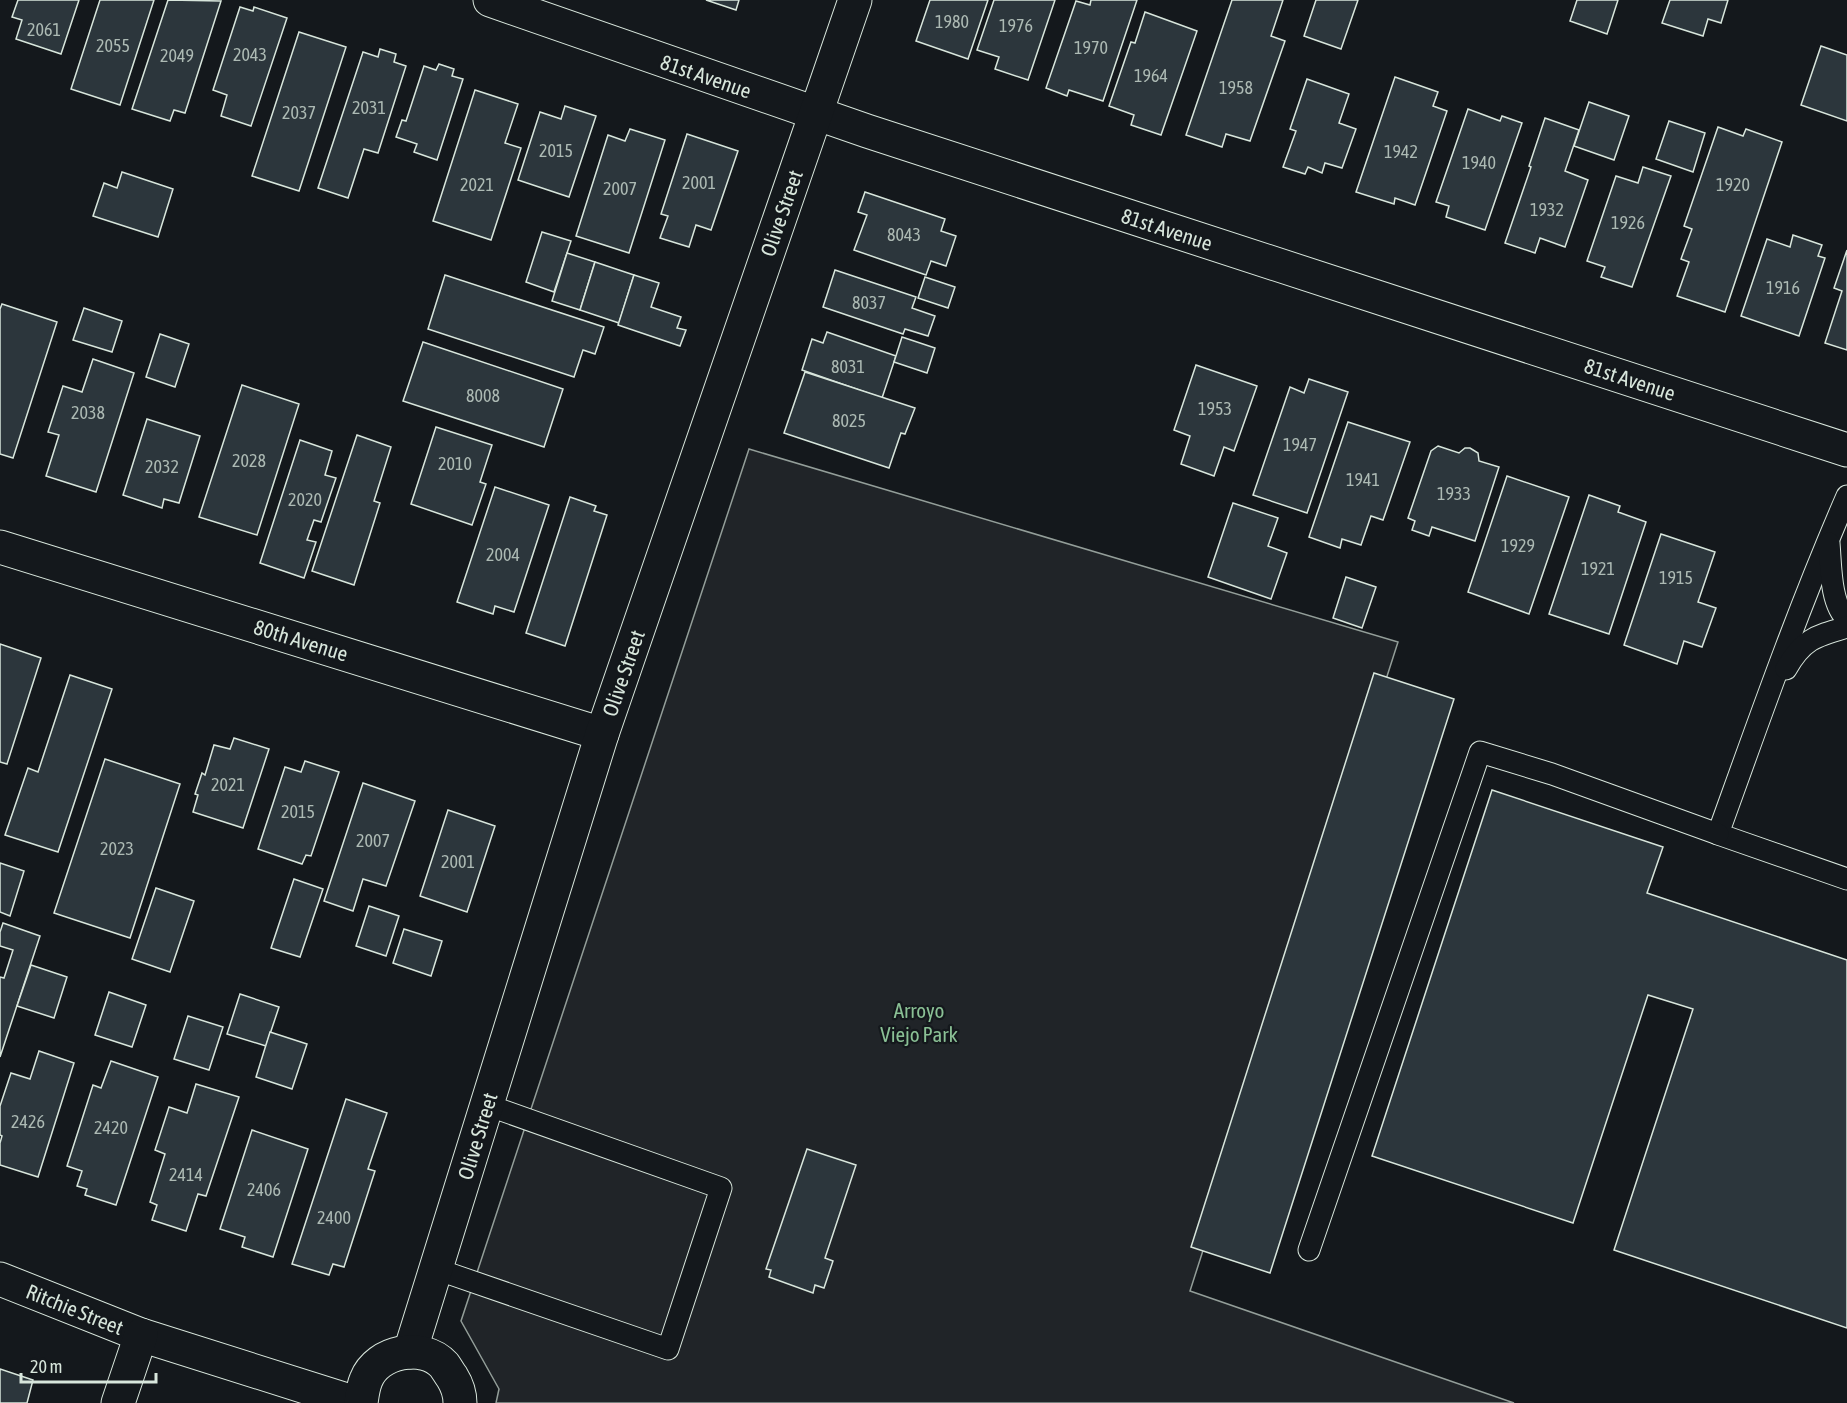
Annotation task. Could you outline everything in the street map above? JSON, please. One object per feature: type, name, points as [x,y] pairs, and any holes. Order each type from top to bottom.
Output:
[{"type":"street","name":"81st Avenue","points":[[490,0],[815,114],[1847,450]]},
{"type":"street","name":"Olive Street","points":[[410,1352],[602,734],[855,0]]},
{"type":"street","name":"80th Avenue","points":[[0,547],[602,734]]},
{"type":"street","name":"Ritchie Street","points":[[0,1279],[141,1335],[356,1403]]},
{"type":"street","points":[[118,1403],[141,1335]]},
{"type":"street","points":[[361,1403],[366,1380],[373,1369],[384,1359],[398,1353],[410,1352],[430,1356],[444,1364],[457,1386],[460,1403]]},
{"type":"lane","points":[[1718,834],[1817,567],[1847,496]]},
{"type":"lane","points":[[1829,541],[1833,591],[1847,619]]},
{"type":"lane","points":[[1765,704],[1795,653],[1811,639],[1847,627]]},
{"type":"lane","points":[[1309,1250],[1480,752],[1552,774],[1847,879]]},
{"type":"lane","points":[[436,1269],[668,1349],[721,1188],[487,1105]]},
{"type":"green space","name":"Arroyo Viejo Park","points":[[749,449],[1398,642],[1190,1291],[1514,1403],[496,1403],[499,1389],[461,1321]]},
{"type":"building","points":[[18,0],[79,0],[61,54],[16,39],[22,20],[12,17]]},
{"type":"building","points":[[100,0],[154,0],[120,105],[71,89]]},
{"type":"building","points":[[168,0],[221,1],[185,113],[174,110],[170,121],[132,109]]},
{"type":"building","points":[[706,0],[739,0],[736,10]]},
{"type":"building","points":[[930,0],[988,0],[968,59],[916,41]]},
{"type":"building","points":[[994,0],[1055,0],[1028,80],[995,69],[999,57],[977,50]]},
{"type":"building","points":[[1091,0],[1137,0],[1103,101],[1069,90],[1067,96],[1046,88],[1076,1],[1090,5]]},
{"type":"building","points":[[1232,0],[1283,0],[1271,36],[1285,41],[1250,141],[1226,134],[1222,147],[1186,135]]},
{"type":"building","points":[[1316,0],[1358,0],[1341,49],[1304,36]]},
{"type":"building","points":[[1577,0],[1618,0],[1607,34],[1570,21]]},
{"type":"building","points":[[1670,0],[1728,0],[1721,23],[1708,19],[1703,36],[1662,23]]},
{"type":"building","points":[[240,7],[253,11],[254,7],[287,18],[251,126],[221,116],[227,95],[213,90]]},
{"type":"building","points":[[1145,12],[1197,31],[1161,135],[1131,125],[1134,115],[1109,106],[1131,42],[1135,43]]},
{"type":"building","points":[[299,32],[346,47],[299,191],[252,176]]},
{"type":"building","points":[[1821,46],[1847,55],[1847,121],[1801,105]]},
{"type":"building","points":[[380,49],[396,54],[394,62],[406,66],[378,153],[364,149],[348,198],[318,188],[363,52],[378,57]]},
{"type":"building","points":[[439,64],[454,69],[452,76],[463,79],[437,160],[414,152],[417,144],[396,137],[402,120],[406,121],[424,66],[436,70]]},
{"type":"building","points":[[1395,77],[1438,92],[1433,106],[1447,111],[1415,205],[1395,198],[1394,204],[1356,192]]},
{"type":"building","points":[[1307,79],[1349,94],[1339,123],[1356,129],[1342,168],[1325,163],[1322,173],[1308,167],[1305,174],[1283,167],[1296,131],[1290,129]]},
{"type":"building","points":[[475,90],[518,104],[505,143],[521,148],[491,240],[433,221]]},
{"type":"building","points":[[1589,102],[1629,116],[1614,160],[1574,146]]},
{"type":"building","points":[[565,106],[596,116],[569,197],[518,180],[540,112],[561,119]]},
{"type":"building","points":[[1468,109],[1500,121],[1502,116],[1522,123],[1485,230],[1446,217],[1449,206],[1436,202]]},
{"type":"building","points":[[1545,118],[1579,130],[1565,171],[1588,180],[1565,247],[1540,238],[1535,253],[1505,243]]},
{"type":"building","points":[[1669,121],[1705,133],[1693,172],[1656,159]]},
{"type":"building","points":[[1718,127],[1743,136],[1746,129],[1782,142],[1725,312],[1677,296],[1689,262],[1681,259],[1692,229],[1684,226]]},
{"type":"building","points":[[630,129],[665,140],[629,253],[576,236],[608,135],[625,141]]},
{"type":"building","points":[[687,134],[738,151],[711,230],[696,225],[689,247],[660,238],[668,216],[661,214]]},
{"type":"building","points":[[1643,167],[1671,176],[1632,287],[1601,277],[1605,267],[1587,261],[1616,176],[1638,183]]},
{"type":"building","points":[[122,172],[173,189],[158,237],[93,216],[104,183],[117,188]]},
{"type":"building","points":[[865,192],[945,219],[941,231],[956,236],[946,266],[931,261],[926,275],[854,250],[867,215],[858,212]]},
{"type":"building","points":[[542,232],[571,241],[554,292],[526,282]]},
{"type":"building","points":[[1793,235],[1822,245],[1818,256],[1825,258],[1799,336],[1741,316],[1767,239],[1790,247]]},
{"type":"building","points":[[1847,250],[1847,350],[1825,343],[1842,291],[1834,288]]},
{"type":"building","points":[[567,253],[595,262],[580,310],[552,301]]},
{"type":"building","points":[[595,262],[634,275],[619,323],[580,310]]},
{"type":"building","points":[[835,270],[916,297],[912,308],[935,316],[928,336],[905,329],[903,334],[823,307]]},
{"type":"building","points":[[445,275],[604,327],[595,354],[583,350],[574,377],[428,329]]},
{"type":"building","points":[[634,275],[659,283],[651,307],[681,317],[677,328],[686,330],[680,346],[618,325]]},
{"type":"building","points":[[925,277],[955,287],[948,308],[918,298]]},
{"type":"building","points":[[2,304],[57,322],[13,458],[0,454],[0,309]]},
{"type":"building","points":[[84,308],[122,321],[112,352],[73,340]]},
{"type":"building","points":[[827,332],[896,356],[882,398],[802,370],[812,339],[823,343]]},
{"type":"building","points":[[160,334],[189,344],[175,387],[146,377]]},
{"type":"building","points":[[902,337],[935,348],[927,373],[894,362]]},
{"type":"building","points":[[423,342],[563,389],[544,447],[403,401]]},
{"type":"building","points":[[93,359],[134,373],[96,492],[46,476],[59,435],[48,432],[63,386],[82,392]]},
{"type":"building","points":[[1196,365],[1257,386],[1234,451],[1224,447],[1214,476],[1181,464],[1190,436],[1174,430]]},
{"type":"building","points":[[805,372],[915,408],[905,434],[901,433],[889,468],[784,433]]},
{"type":"building","points":[[1309,379],[1348,392],[1307,513],[1253,495],[1290,387],[1304,393]]},
{"type":"building","points":[[242,385],[299,404],[257,535],[199,517]]},
{"type":"building","points":[[147,419],[200,436],[179,503],[164,499],[162,508],[123,495]]},
{"type":"building","points":[[1348,422],[1410,442],[1383,520],[1371,516],[1361,545],[1342,539],[1340,548],[1309,537]]},
{"type":"building","points":[[436,427],[492,445],[480,482],[486,484],[472,525],[411,504]]},
{"type":"building","points":[[357,435],[391,447],[374,501],[380,503],[354,585],[312,571]]},
{"type":"building","points":[[300,440],[332,451],[325,475],[336,478],[321,522],[314,520],[307,540],[316,542],[304,578],[260,563]]},
{"type":"building","points":[[1438,446],[1459,453],[1465,448],[1470,448],[1478,453],[1479,461],[1499,467],[1475,541],[1432,527],[1429,536],[1412,530],[1415,521],[1408,518],[1431,451]]},
{"type":"building","points":[[1507,476],[1569,497],[1529,614],[1468,592]]},
{"type":"building","points":[[495,487],[549,505],[514,612],[495,606],[493,614],[457,602]]},
{"type":"building","points":[[1589,495],[1620,506],[1618,512],[1646,522],[1609,634],[1549,614]]},
{"type":"building","points":[[570,497],[596,506],[594,511],[607,515],[565,646],[526,633]]},
{"type":"building","points":[[1233,503],[1278,518],[1268,546],[1287,553],[1271,599],[1208,577]]},
{"type":"building","points":[[1661,534],[1715,552],[1698,602],[1716,608],[1702,647],[1684,641],[1677,664],[1624,645]]},
{"type":"building","points":[[1346,577],[1376,587],[1362,628],[1333,618]]},
{"type":"building","points":[[0,644],[41,658],[7,764],[0,762]]},
{"type":"building","points":[[1374,673],[1454,699],[1270,1273],[1191,1247]]},
{"type":"building","points":[[70,675],[112,689],[58,852],[5,835],[28,768],[38,772]]},
{"type":"building","points":[[234,738],[269,749],[243,828],[193,812],[198,795],[195,794],[202,773],[205,775],[214,745],[230,749]]},
{"type":"building","points":[[105,759],[180,784],[130,938],[54,913]]},
{"type":"building","points":[[305,761],[339,772],[311,856],[306,855],[302,864],[258,849],[285,767],[301,772]]},
{"type":"building","points":[[363,783],[415,801],[386,886],[363,879],[353,911],[324,901]]},
{"type":"building","points":[[1492,790],[1663,847],[1647,893],[1847,960],[1847,1328],[1614,1250],[1693,1009],[1648,995],[1573,1223],[1372,1156]]},
{"type":"building","points":[[448,810],[495,826],[467,912],[420,896]]},
{"type":"building","points":[[0,863],[24,871],[10,916],[0,912]]},
{"type":"building","points":[[294,879],[323,889],[300,957],[271,948]]},
{"type":"building","points":[[156,888],[194,901],[170,972],[132,959]]},
{"type":"building","points":[[369,906],[399,916],[386,956],[356,946]]},
{"type":"building","points":[[3,923],[40,936],[0,1057],[0,977],[4,978],[13,950],[0,946],[0,932]]},
{"type":"building","points":[[404,929],[442,941],[431,976],[393,963]]},
{"type":"building","points":[[31,965],[67,977],[54,1018],[17,1006]]},
{"type":"building","points":[[109,992],[146,1005],[132,1047],[95,1035]]},
{"type":"building","points":[[240,994],[279,1007],[266,1046],[227,1034]]},
{"type":"building","points":[[188,1016],[223,1027],[209,1070],[174,1059]]},
{"type":"building","points":[[270,1032],[307,1044],[292,1089],[256,1077]]},
{"type":"building","points":[[39,1051],[74,1063],[38,1177],[0,1165],[2,1136],[0,1135],[0,1106],[11,1073],[30,1079]]},
{"type":"building","points":[[111,1061],[158,1077],[116,1205],[85,1195],[87,1189],[77,1186],[82,1171],[67,1166],[93,1085],[101,1088]]},
{"type":"building","points":[[196,1084],[239,1097],[206,1196],[198,1194],[186,1231],[152,1220],[157,1205],[150,1202],[165,1154],[155,1150],[169,1107],[187,1113]]},
{"type":"building","points":[[346,1099],[387,1113],[368,1169],[375,1171],[344,1267],[333,1264],[329,1275],[292,1264]]},
{"type":"building","points":[[252,1130],[308,1149],[273,1257],[242,1247],[245,1237],[220,1229]]},
{"type":"building","points":[[807,1149],[856,1165],[825,1258],[833,1261],[824,1288],[815,1285],[813,1293],[769,1277],[771,1270],[766,1269]]},
{"type":"building","points":[[0,1369],[33,1380],[27,1403],[0,1403]]}]
